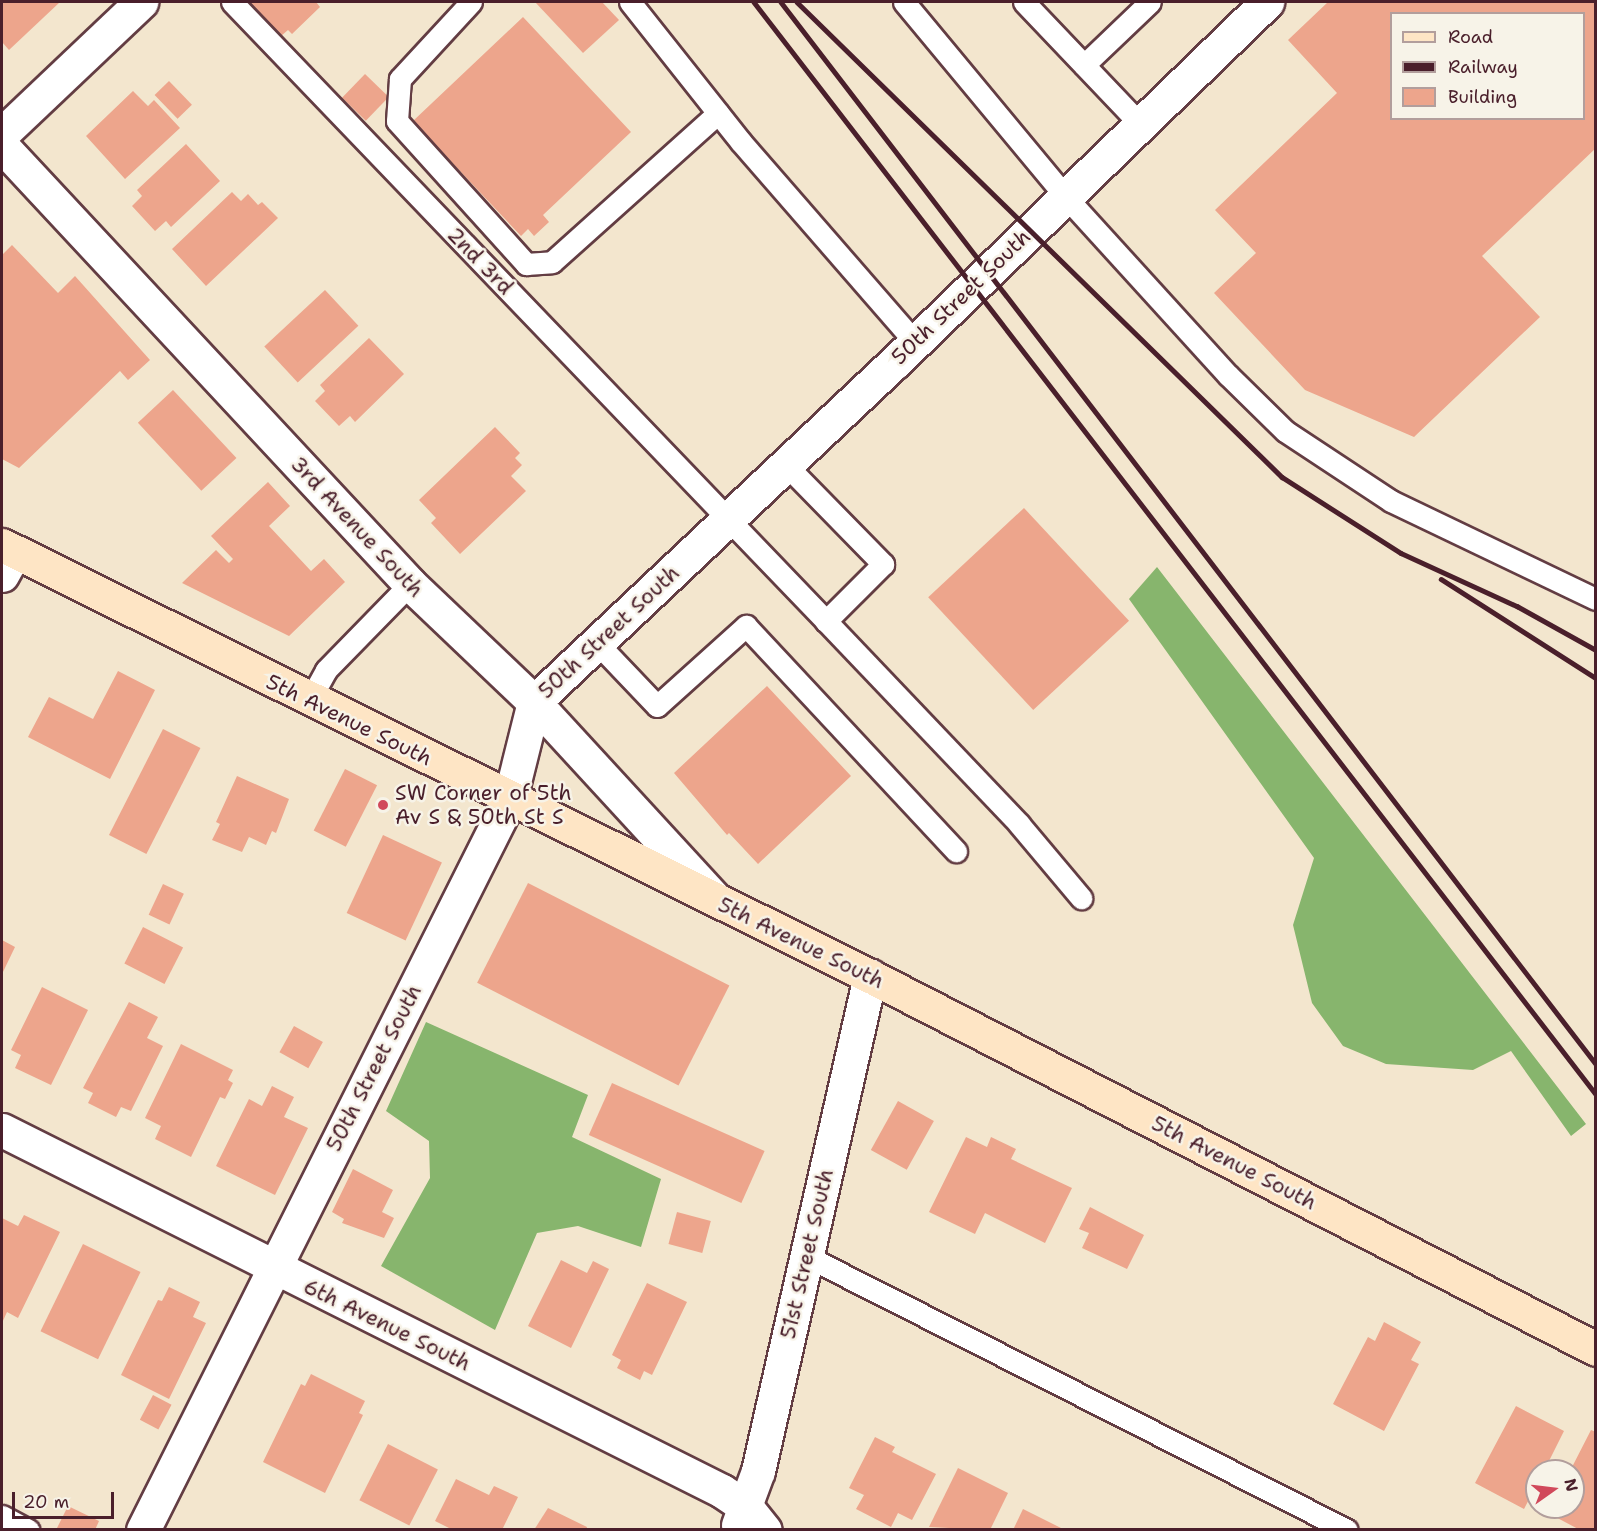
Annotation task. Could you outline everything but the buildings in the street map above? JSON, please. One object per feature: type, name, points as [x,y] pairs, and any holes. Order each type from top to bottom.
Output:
[{"type":"street","points":[[2,134],[141,2]]},
{"type":"street","name":"50th Street South","points":[[143,1530],[510,798],[534,702],[915,342],[1267,2]]},
{"type":"street","name":"3rd Avenue South","points":[[2,146],[410,584],[534,702],[718,902]]},
{"type":"street","name":"5th Avenue South","points":[[6,557],[510,798],[870,976],[1596,1348]]},
{"type":"street","name":"51st Street South","points":[[749,1522],[806,1256],[870,976]]},
{"type":"street","name":"6th Avenue South","points":[[2,1130],[273,1268],[712,1485],[749,1522]]},
{"type":"lane","name":"2nd 3rd","points":[[232,2],[1019,824],[1081,898]]},
{"type":"lane","points":[[471,2],[400,79],[397,121],[526,264],[552,262],[718,112]]},
{"type":"lane","points":[[630,2],[718,112],[915,342]]},
{"type":"lane","points":[[904,2],[1065,196],[1228,375],[1285,431],[1392,501],[1596,599]]},
{"type":"lane","points":[[1024,2],[1140,124]]},
{"type":"lane","points":[[1084,65],[1150,2]]},
{"type":"lane","points":[[786,465],[883,564],[826,621]]},
{"type":"lane","points":[[309,701],[326,670],[410,584]]},
{"type":"lane","points":[[597,643],[657,706],[746,626],[956,851]]},
{"type":"lane","points":[[806,1256],[1347,1530]]},
{"type":"lane","points":[[2,1516],[28,1530]]},
{"type":"green space","points":[[1157,567],[1586,1124],[1571,1136],[1511,1051],[1473,1070],[1386,1064],[1343,1046],[1312,1003],[1293,925],[1314,858],[1129,599]]},
{"type":"green space","points":[[426,1022],[588,1095],[572,1137],[661,1179],[641,1247],[578,1226],[537,1233],[495,1330],[381,1266],[430,1178],[429,1141],[386,1111]]},
{"type":"railway","points":[[754,2],[1596,1094]]},
{"type":"railway","points":[[781,2],[1596,1064]]},
{"type":"railway","points":[[797,2],[1282,477],[1401,553],[1517,606],[1596,650]]},
{"type":"railway","points":[[1441,579],[1596,678]]},
{"type":"place","name":"SW Corner of 5th Av S & 50th St S","points":[[383,805]]}]
